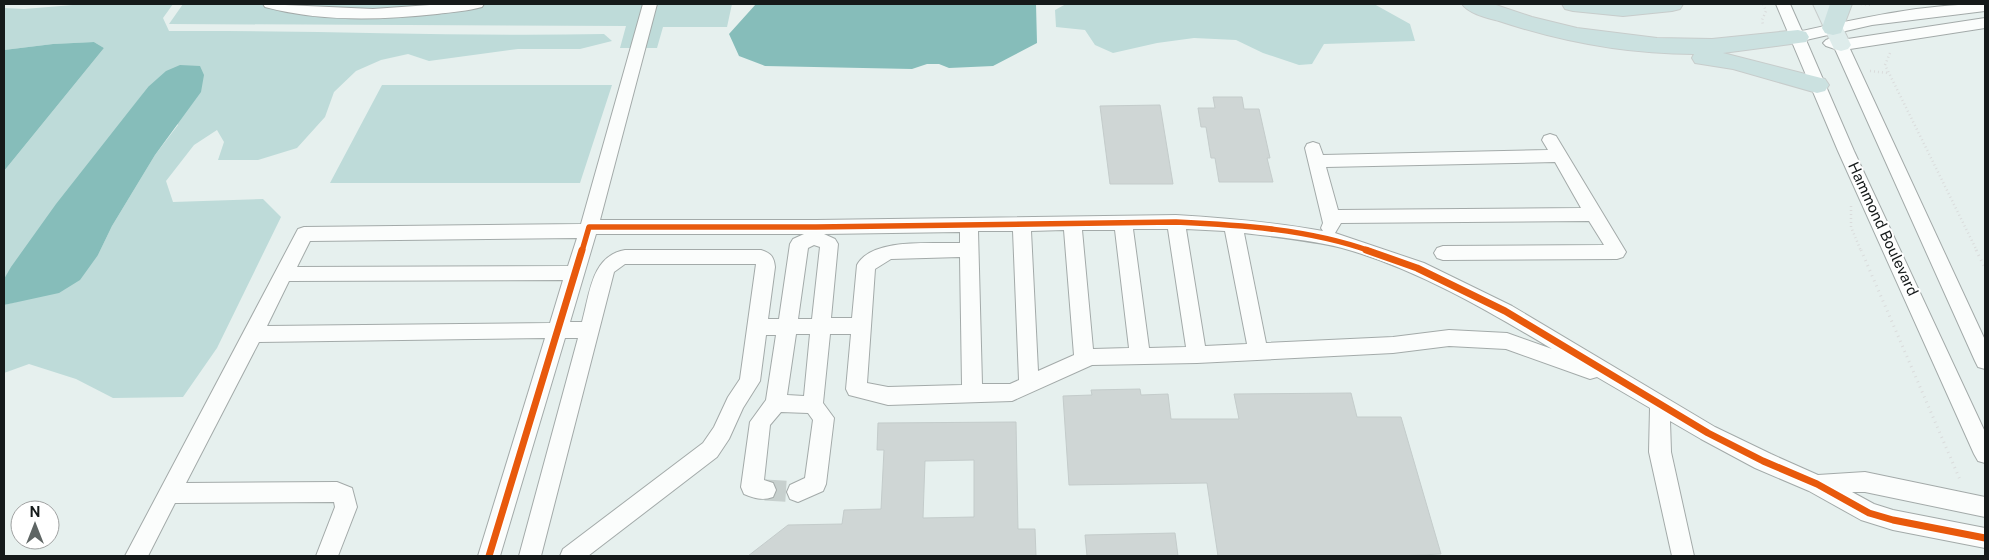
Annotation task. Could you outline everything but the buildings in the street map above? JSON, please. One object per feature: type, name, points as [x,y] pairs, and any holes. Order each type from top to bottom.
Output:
[{"type":"highway","points":[[1473,4],[1514,19],[1556,30],[1638,44],[1685,47],[1728,46],[1798,37]]},
{"type":"highway","points":[[1573,4],[1638,9],[1672,4]]},
{"type":"highway","points":[[1837,36],[1841,4]]},
{"type":"highway","points":[[1556,30],[1577,40],[1631,51],[1734,62],[1816,85]]},
{"type":"main road","points":[[1822,4],[1837,36]]},
{"type":"street","points":[[270,4],[306,11],[360,14],[428,11],[477,4]]},
{"type":"street","points":[[489,556],[589,229],[650,4]]},
{"type":"street","name":"Hammond Boulevard","points":[[1783,4],[1816,85],[1985,454]]},
{"type":"street","points":[[1837,36],[1872,20],[1985,6]]},
{"type":"street","points":[[1798,37],[1837,36],[1985,23]]},
{"type":"street","points":[[1837,36],[1985,361]]},
{"type":"street","points":[[1443,253],[1617,252],[1550,140]]},
{"type":"street","points":[[1327,239],[1332,223],[1314,154],[1560,156]]},
{"type":"street","points":[[1330,217],[1595,214]]},
{"type":"street","points":[[1176,222],[1197,355]]},
{"type":"street","points":[[136,556],[304,234],[589,229],[815,232],[969,225],[1176,222],[1233,225],[1287,231],[1344,242],[1416,268],[1505,311],[1708,433],[1763,461],[1817,484],[1869,513],[1893,520],[1985,538]]},
{"type":"street","points":[[1123,223],[1140,356]]},
{"type":"street","points":[[1022,224],[1029,384]]},
{"type":"street","points":[[1072,224],[1084,359]]},
{"type":"street","points":[[969,225],[972,393]]},
{"type":"street","points":[[1233,225],[1258,352]]},
{"type":"street","points":[[798,492],[815,484],[824,418],[813,405],[822,326],[828,244],[815,232]]},
{"type":"street","points":[[765,490],[752,486],[760,422],[776,404],[799,244],[815,232]]},
{"type":"street","points":[[969,250],[888,252],[866,265],[856,390],[888,396],[1012,392],[1084,359],[1393,345],[1449,338],[1507,341],[1622,382]]},
{"type":"street","points":[[530,556],[607,268],[615,259],[625,256],[761,256],[765,260],[766,265],[750,381],[734,403],[722,433],[714,446],[571,556]]},
{"type":"street","points":[[283,274],[576,273]]},
{"type":"street","points":[[757,327],[860,326]]},
{"type":"street","points":[[253,334],[590,330]]},
{"type":"street","points":[[776,404],[813,405]]},
{"type":"street","points":[[1660,404],[1660,452],[1683,556]]},
{"type":"street","points":[[1817,484],[1865,482],[1978,505]]},
{"type":"street","points":[[170,493],[337,492],[344,495],[346,507],[327,556]]},
{"type":"path","points":[[1763,4],[1766,11],[1762,20],[1763,24],[1775,40]]},
{"type":"path","points":[[1861,4],[1872,5]]},
{"type":"path","points":[[1892,50],[1888,54],[1885,64],[1985,268]]},
{"type":"path","points":[[1851,198],[1851,227],[1978,505]]},
{"type":"shaded area","points":[[85,4],[173,4],[163,18],[169,31],[495,35],[604,34],[612,41],[580,49],[518,49],[429,61],[408,54],[381,60],[356,71],[334,92],[325,117],[297,148],[258,160],[218,160],[224,142],[217,130],[194,145],[166,181],[173,202],[263,199],[281,217],[217,348],[183,397],[113,398],[76,379],[29,364],[4,373],[4,305],[23,300],[98,255],[112,226],[155,155],[178,125],[148,87],[4,279],[4,171],[104,48],[94,42],[53,44],[4,50],[4,8],[24,9]]},
{"type":"shaded area","points":[[183,4],[732,4],[727,27],[663,27],[657,48],[620,48],[626,26],[169,24]]},
{"type":"shaded area","points":[[1066,4],[1374,4],[1410,24],[1415,41],[1324,44],[1312,64],[1299,65],[1263,53],[1236,40],[1194,38],[1157,43],[1113,53],[1095,45],[1085,30],[1056,27],[1055,10]]},
{"type":"shaded area","points":[[382,85],[612,85],[580,183],[330,183]]},
{"type":"water","points":[[756,4],[1036,4],[1037,43],[993,66],[949,68],[939,64],[927,64],[912,69],[765,66],[739,56],[729,34]]},
{"type":"water","points":[[94,42],[104,48],[4,171],[4,50],[53,44]]},
{"type":"water","points":[[180,65],[200,66],[204,75],[201,92],[155,155],[112,226],[98,255],[80,280],[59,293],[4,305],[4,279],[56,204],[148,87],[166,71]]},
{"type":"tunnel","points":[[765,490],[798,492]]},
{"type":"cycle path","points":[[489,556],[589,227],[816,227],[1176,222],[1233,225],[1287,231],[1344,242],[1417,268],[1505,311],[1708,433],[1763,461],[1817,484],[1869,513],[1893,520],[1985,538]]}]
